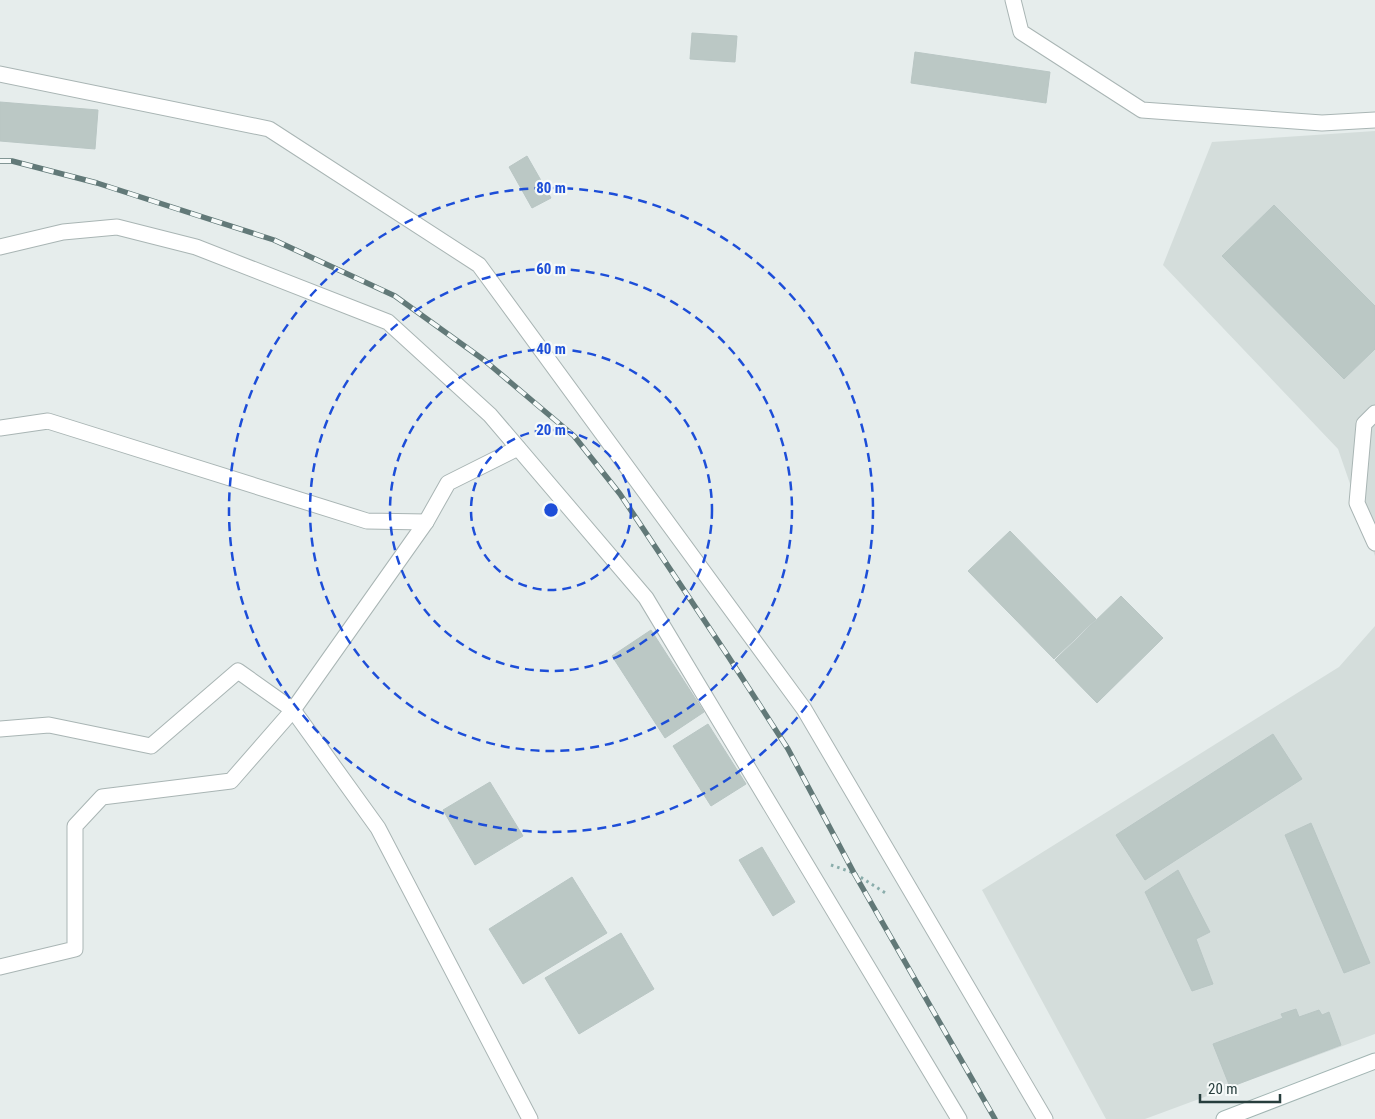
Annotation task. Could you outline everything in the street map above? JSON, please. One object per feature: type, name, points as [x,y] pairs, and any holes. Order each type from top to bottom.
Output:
[{"type":"street","points":[[1013,0],[1021,32],[1142,110],[1322,123],[1375,120]]},
{"type":"street","points":[[0,74],[269,129],[479,265],[804,709],[1045,1119]]},
{"type":"street","points":[[0,247],[63,232],[117,227],[196,247],[388,322],[490,415],[646,598],[958,1119]]},
{"type":"street","points":[[1375,413],[1364,424],[1357,503],[1375,543]]},
{"type":"street","points":[[0,428],[48,421],[367,521],[426,522]]},
{"type":"street","points":[[0,967],[76,949],[75,826],[102,797],[231,781],[293,710],[426,522],[448,483],[518,448]]},
{"type":"street","points":[[0,729],[48,724],[151,746],[238,672],[293,710],[378,828],[530,1119]]},
{"type":"street","points":[[1224,1119],[1375,1061]]},
{"type":"path","points":[[798,853],[854,873],[887,894]]},
{"type":"shaded area","points":[[1375,131],[1375,556],[1338,449],[1163,265],[1212,142]]},
{"type":"shaded area","points":[[1375,626],[1375,1034],[1145,1119],[1106,1119],[982,890],[1339,667]]},
{"type":"building","points":[[692,33],[737,36],[735,62],[690,59]]},
{"type":"building","points":[[915,52],[1050,72],[1046,103],[911,83]]},
{"type":"building","points":[[0,102],[98,110],[95,149],[0,141]]},
{"type":"building","points":[[527,156],[551,198],[532,208],[509,167]]},
{"type":"building","points":[[1274,205],[1375,306],[1375,349],[1344,379],[1222,256]]},
{"type":"building","points":[[1010,531],[1096,619],[1054,659],[968,571]]},
{"type":"building","points":[[1121,596],[1163,638],[1097,703],[1055,660]]},
{"type":"building","points":[[651,630],[704,712],[665,738],[612,656]]},
{"type":"building","points":[[708,724],[746,784],[711,806],[673,746]]},
{"type":"building","points":[[1273,734],[1302,779],[1145,880],[1116,835]]},
{"type":"building","points":[[490,782],[523,836],[475,865],[443,810]]},
{"type":"building","points":[[1311,823],[1370,963],[1344,973],[1285,835]]},
{"type":"building","points":[[762,847],[795,902],[773,916],[739,860]]},
{"type":"building","points":[[1178,870],[1210,932],[1196,939],[1213,984],[1192,991],[1145,892]]},
{"type":"building","points":[[572,877],[607,933],[523,984],[489,929]]},
{"type":"building","points":[[621,933],[654,989],[579,1034],[545,978]]},
{"type":"building","points":[[1296,1009],[1299,1017],[1319,1010],[1322,1015],[1329,1012],[1341,1045],[1230,1087],[1213,1044],[1283,1018],[1281,1014]]},
{"type":"railway","points":[[0,161],[12,161],[97,183],[274,240],[395,296],[484,360],[574,436],[620,494],[788,749],[854,873],[995,1119]]}]
